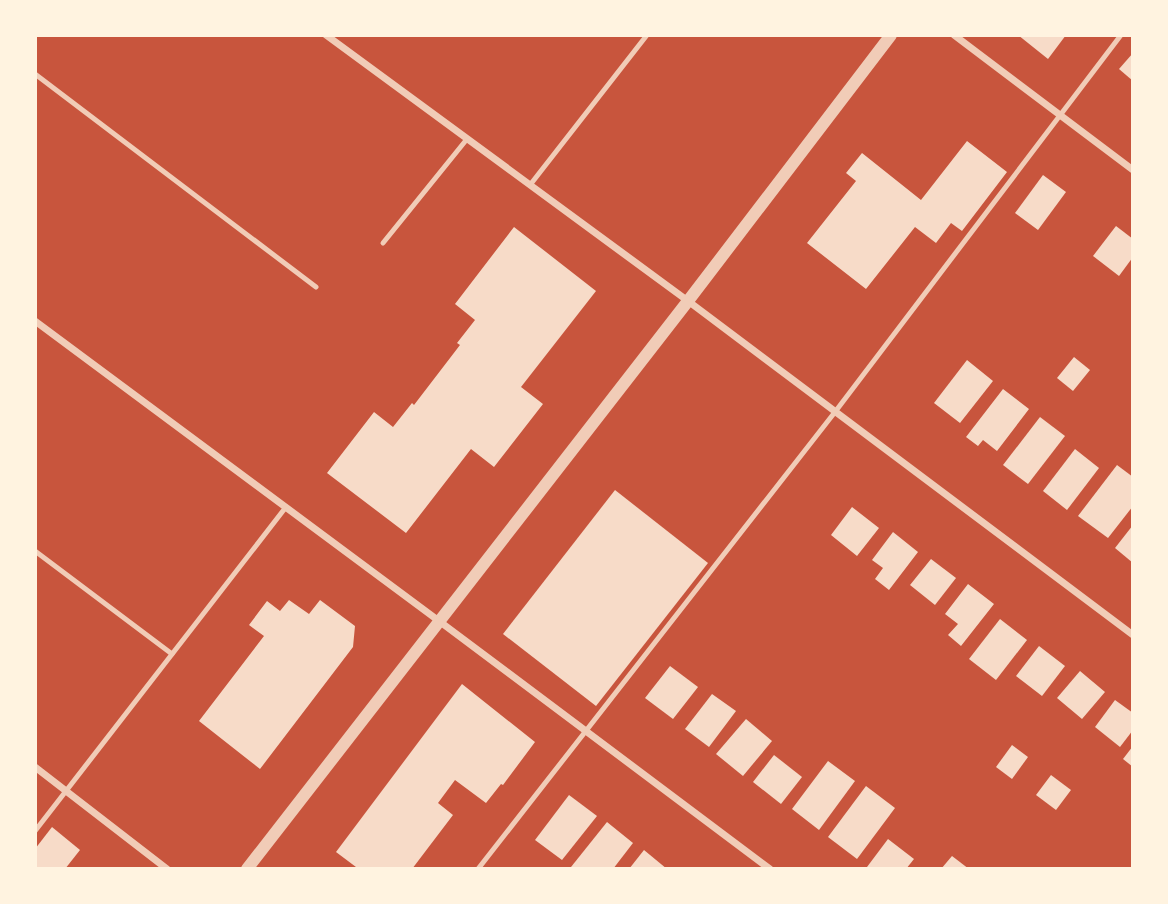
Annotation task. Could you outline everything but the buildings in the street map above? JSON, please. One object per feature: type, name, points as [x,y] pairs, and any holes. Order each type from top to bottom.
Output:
[{"type":"street","points":[[326,35],[688,301],[1133,635]]},
{"type":"street","points":[[247,869],[891,35]]},
{"type":"street","points":[[954,35],[1133,170]]},
{"type":"street","points":[[35,321],[770,869]]},
{"type":"street","points":[[35,767],[167,869]]},
{"type":"lane","points":[[478,869],[835,412],[1121,35]]},
{"type":"lane","points":[[530,185],[645,36]]},
{"type":"lane","points":[[35,74],[316,287]]},
{"type":"lane","points":[[383,243],[467,139]]},
{"type":"lane","points":[[35,831],[286,507]]},
{"type":"lane","points":[[35,551],[172,654]]}]
